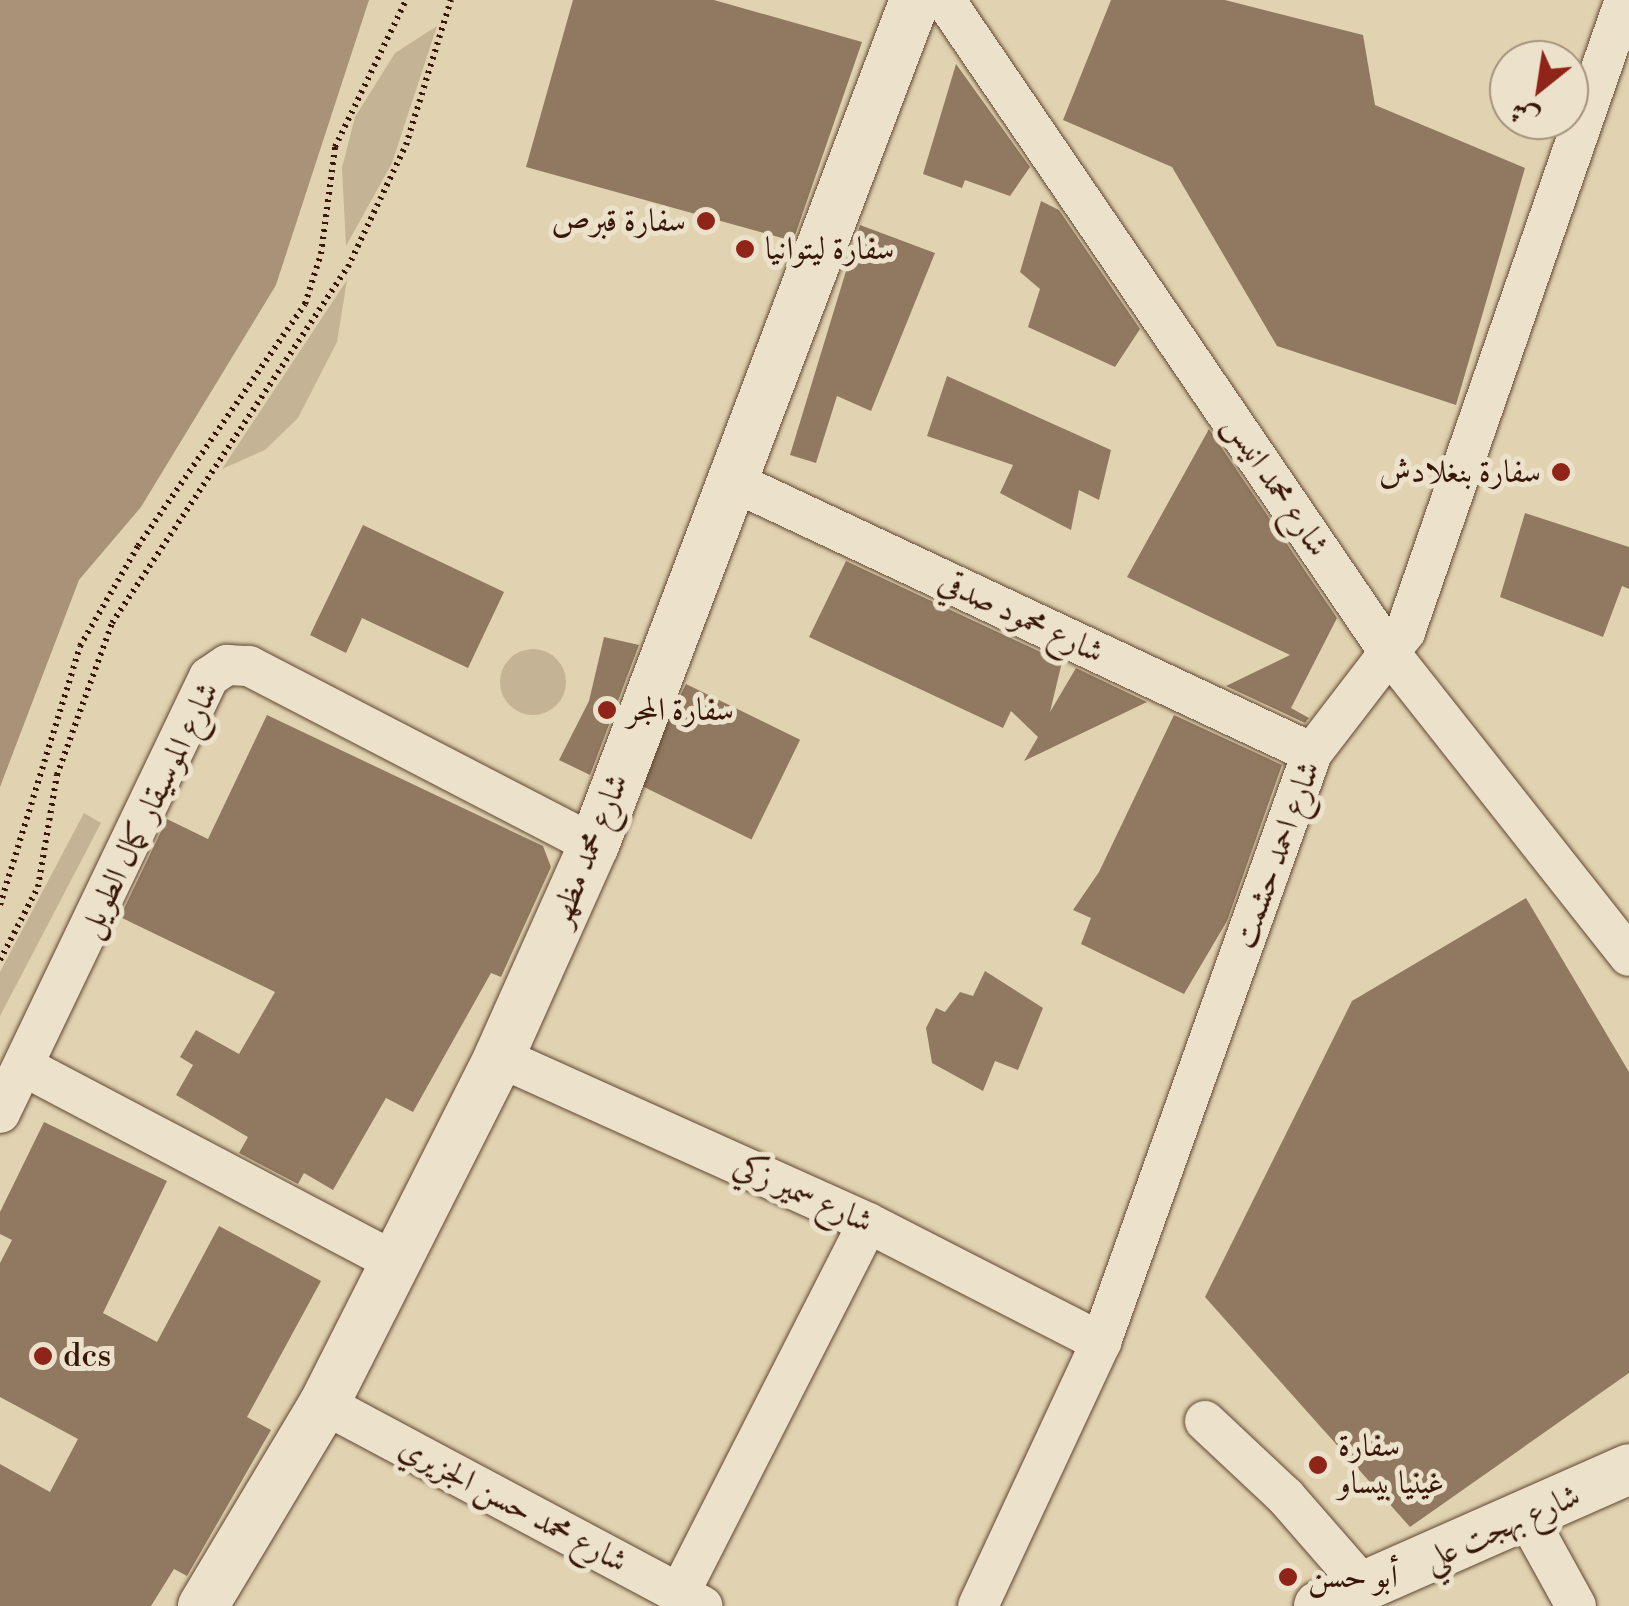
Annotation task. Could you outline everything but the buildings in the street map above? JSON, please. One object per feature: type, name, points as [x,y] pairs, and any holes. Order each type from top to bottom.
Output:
[{"type":"street","name":"شارع محمد مظهر","points":[[203,1606],[324,1404],[499,1058],[594,845],[915,0]]},
{"type":"street","name":"شارع محمد انيس","points":[[945,0],[1389,652],[1629,956]]},
{"type":"street","name":"شارع احمد حشمت","points":[[978,1606],[1101,1342],[1312,753],[1404,632],[1625,0]]},
{"type":"street","name":"شارع محمود صدقي","points":[[730,480],[1312,753]]},
{"type":"street","name":"شارع الموسيقار كمال الطويل","points":[[0,1113],[209,677],[227,665],[249,666],[594,845]]},
{"type":"street","name":"شارع سمير زكي","points":[[499,1058],[868,1223],[1101,1342]]},
{"type":"street","points":[[25,1067],[395,1262]]},
{"type":"street","points":[[690,1600],[868,1223]]},
{"type":"street","name":"شارع محمد حسن الجزيري","points":[[324,1404],[690,1600]]},
{"type":"street","points":[[1205,1420],[1285,1496],[1366,1589]]},
{"type":"street","name":"شارع بهجت علي","points":[[1319,1606],[1528,1519],[1629,1470]]},
{"type":"street","points":[[1528,1519],[1576,1606]]},
{"type":"path","points":[[0,905],[80,646],[138,546],[306,304],[321,254],[335,147],[406,0]]},
{"type":"path","points":[[0,960],[38,886],[58,775],[112,623],[348,267],[406,145],[451,0]]},
{"type":"shaded area","points":[[0,0],[369,0],[276,285],[141,507],[79,580],[0,787]]},
{"type":"shaded area","points":[[437,26],[392,163],[346,246],[342,168],[355,117],[395,53]]},
{"type":"shaded area","points":[[347,280],[337,342],[298,418],[265,450],[222,469]]},
{"type":"shaded area","points":[[533,649],[556,659],[566,682],[556,705],[533,715],[510,705],[500,682],[510,659]]},
{"type":"shaded area","points":[[84,813],[101,823],[0,1016],[0,972]]},
{"type":"place","name":"سفارة قبرص","points":[[706,221]]},
{"type":"place","name":"سفارة ليتوانيا","points":[[745,249]]},
{"type":"place","name":"سفارة بنغلادش","points":[[1561,472]]},
{"type":"place","name":"سفارة المجر","points":[[607,710]]},
{"type":"place","name":"dcs","points":[[43,1356]]},
{"type":"place","name":"سفارة غينيا بيساو","points":[[1318,1465]]},
{"type":"place","name":"أبو حسن","points":[[1288,1577]]}]
